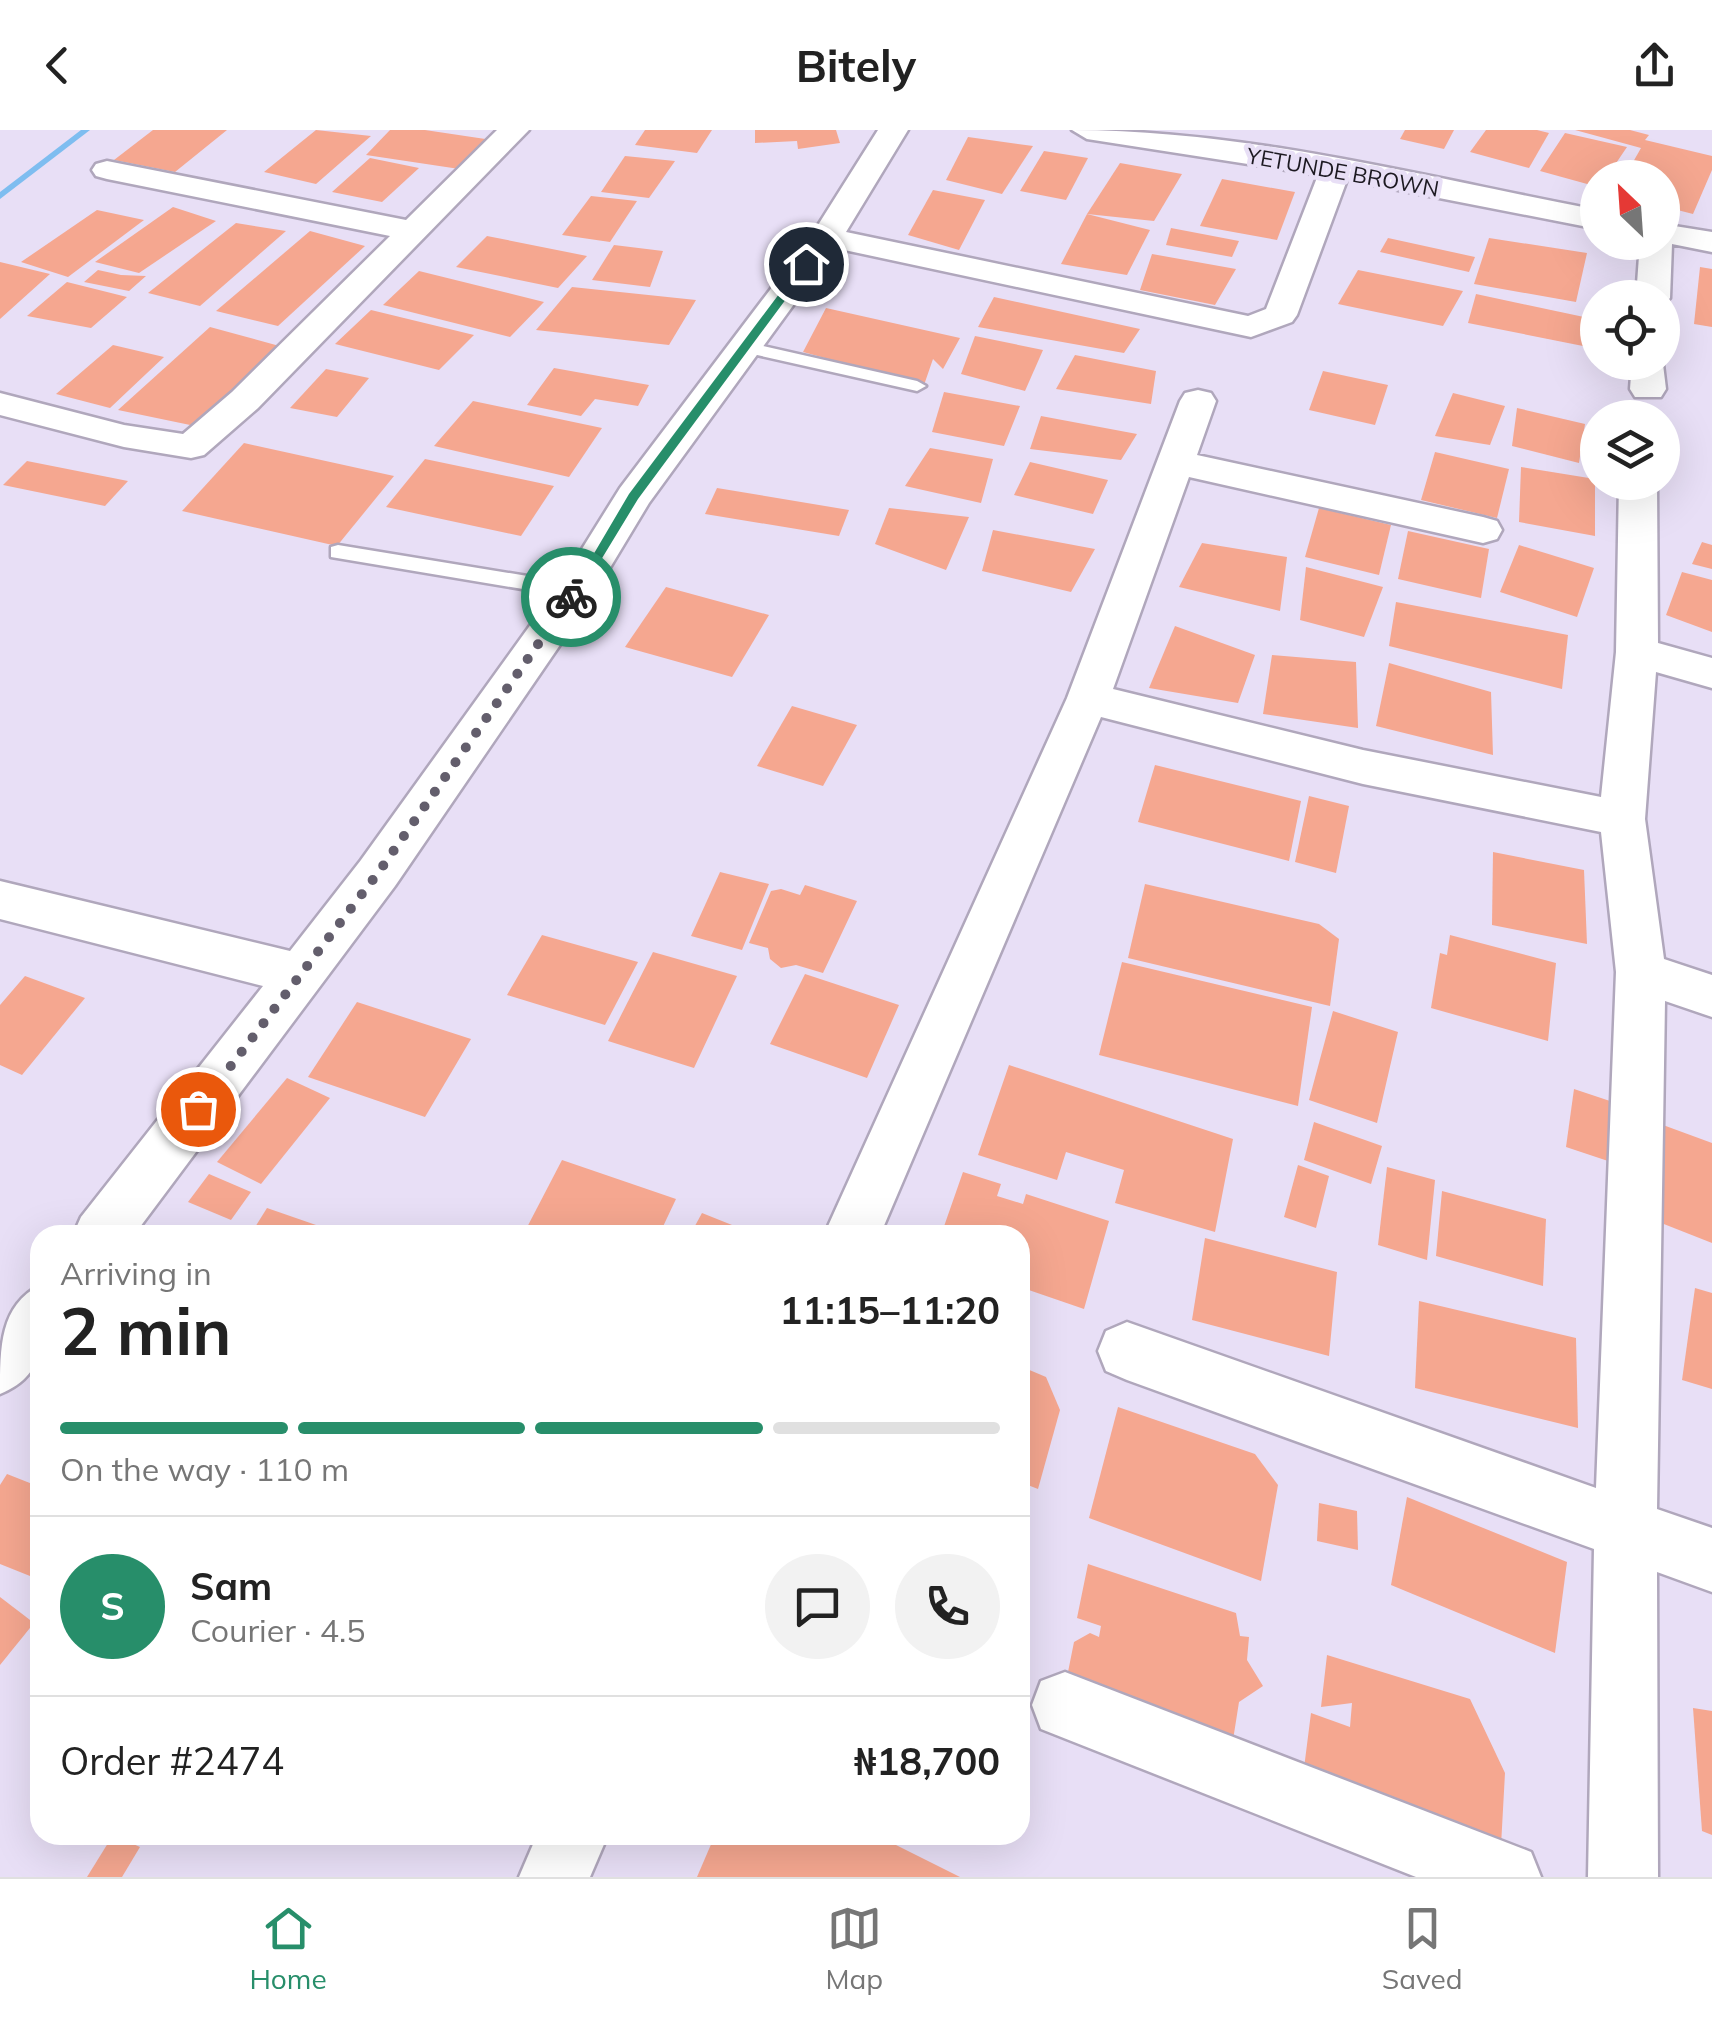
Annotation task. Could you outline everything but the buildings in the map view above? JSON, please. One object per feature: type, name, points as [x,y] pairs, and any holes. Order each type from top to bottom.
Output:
[{"type":"street","points":[[0,404],[124,436],[191,447],[245,400],[514,130]]},
{"type":"street","points":[[109,1225],[378,873],[576,590],[633,497],[827,237],[893,130]]},
{"type":"street","name":"YETUNDE BROWN","points":[[1087,130],[1336,169],[1580,216]]},
{"type":"street","points":[[827,237],[1251,327],[1280,316],[1336,169]]},
{"type":"street","points":[[107,170],[412,231]]},
{"type":"street","points":[[1680,236],[1712,242]]},
{"type":"street","points":[[856,1225],[1088,698],[1198,401]]},
{"type":"street","points":[[1176,462],[1483,530]]},
{"type":"street","points":[[1623,1877],[1626,1525],[1640,972],[1622,819],[1638,652],[1638,500]]},
{"type":"street","points":[[1638,652],[1712,673]]},
{"type":"street","points":[[1088,698],[1363,767],[1622,819]]},
{"type":"street","points":[[0,900],[298,974]]},
{"type":"street","points":[[1640,972],[1712,996]]},
{"type":"street","points":[[0,1365],[30,1326]]},
{"type":"street","points":[[1127,1351],[1626,1525],[1712,1560]]},
{"type":"street","points":[[1065,1704],[1506,1877]]},
{"type":"street","points":[[554,1877],[569,1845]]},
{"type":"lane","points":[[745,347],[917,386]]},
{"type":"lane","points":[[338,552],[576,590]]},
{"type":"waterway","points":[[0,196],[86,130]]},
{"type":"way so far","points":[[198,1109],[378,873],[571,597]]},
{"type":"route","points":[[571,597],[633,497],[806,264]]}]
